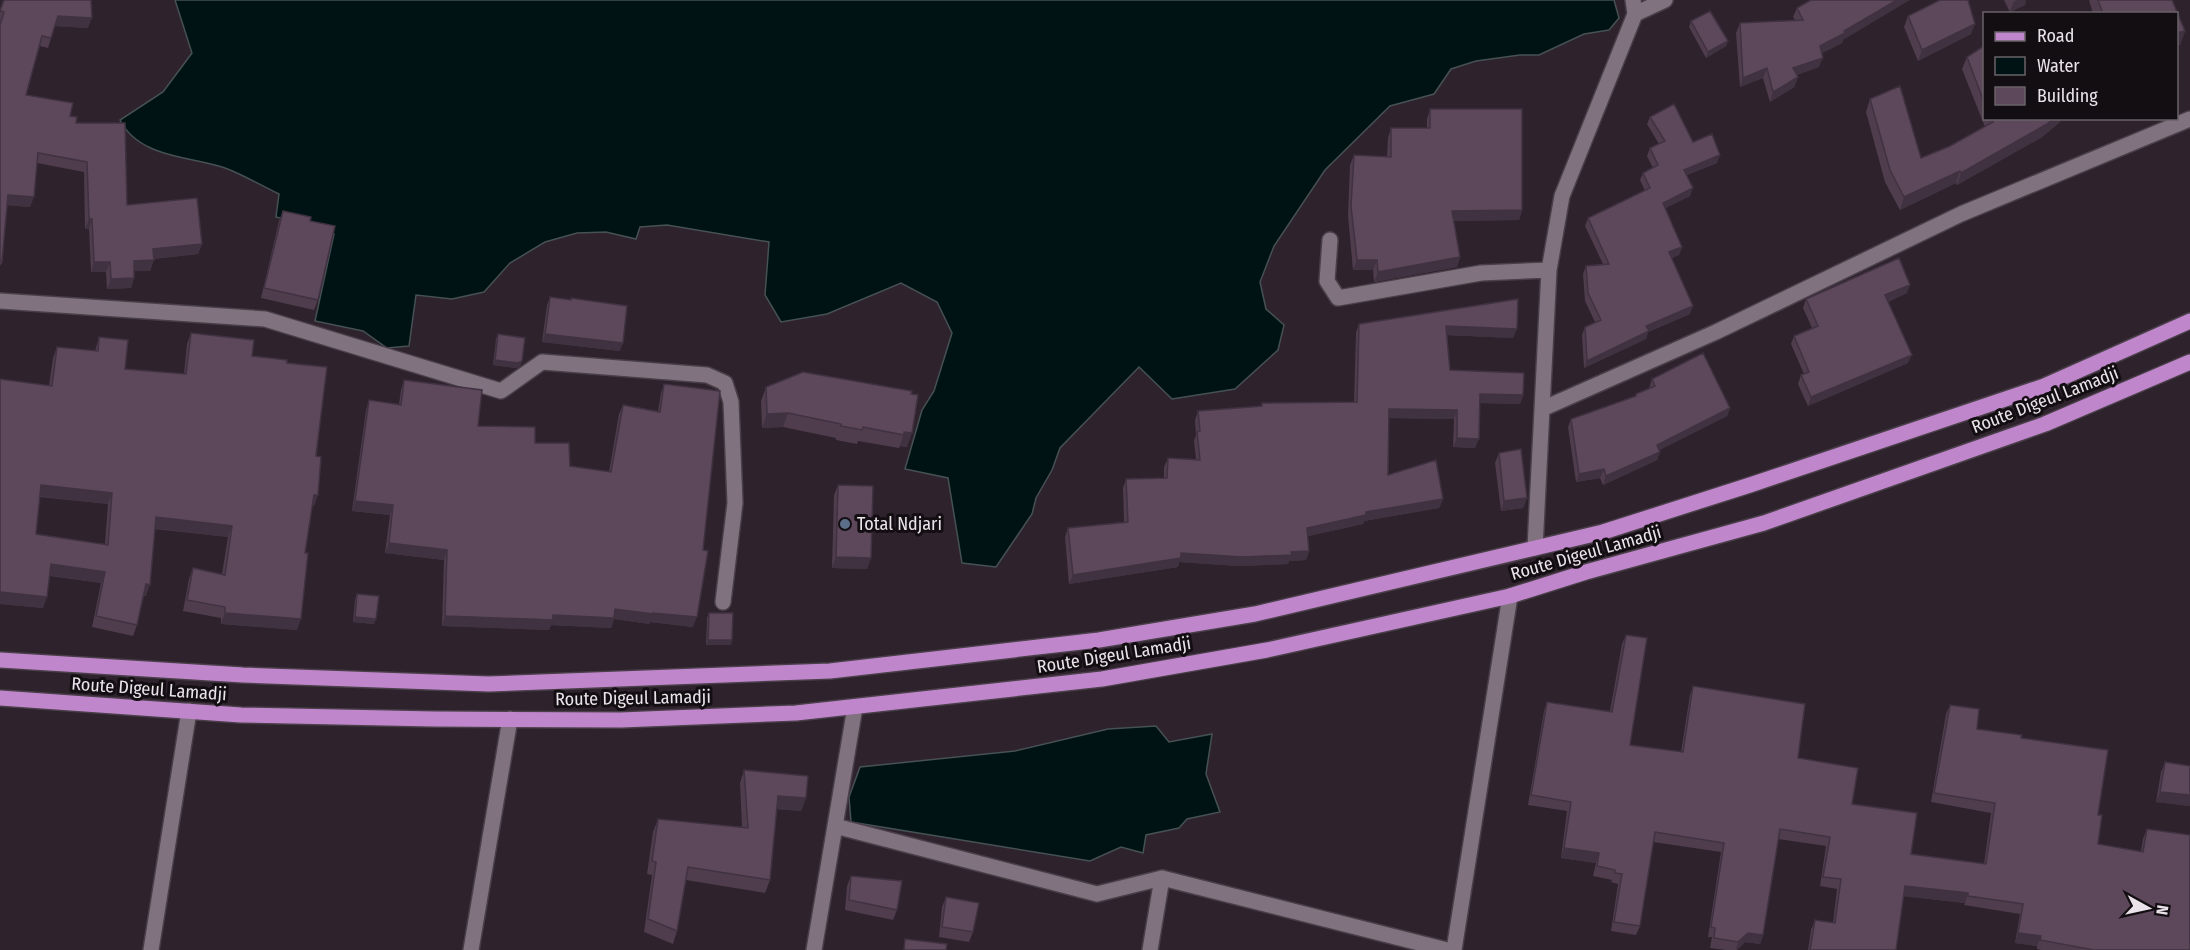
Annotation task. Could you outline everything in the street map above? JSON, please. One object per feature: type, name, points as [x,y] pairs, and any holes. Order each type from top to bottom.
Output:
[{"type":"main road","points":[[0,660],[243,675],[489,684],[830,671],[1099,640],[1232,618],[1603,532],[2044,386],[2190,321]]},
{"type":"main road","name":"Route Digeul Lamadji","points":[[0,698],[189,711],[379,718],[621,720],[796,713],[1102,679],[1267,650],[1510,596],[1586,572],[1764,523],[2045,424],[2190,362]]},
{"type":"street","points":[[1535,548],[1549,270],[1562,196],[1634,7],[1665,0]]},
{"type":"street","points":[[1542,409],[1716,332],[1961,214],[2190,119]]},
{"type":"street","points":[[1330,240],[1327,281],[1338,298],[1481,273],[1549,270]]},
{"type":"street","points":[[0,301],[265,319],[501,391],[542,362],[707,375],[725,383],[731,402],[735,503],[723,602]]},
{"type":"street","points":[[1454,950],[1510,596]]},
{"type":"street","points":[[814,950],[855,707]]},
{"type":"street","points":[[151,950],[189,711]]},
{"type":"street","points":[[471,950],[510,719]]},
{"type":"street","points":[[835,826],[1097,894],[1162,878],[1447,950]]},
{"type":"street","points":[[1150,950],[1162,878]]},
{"type":"water","points":[[175,0],[1614,0],[1619,18],[1609,30],[1584,34],[1539,55],[1520,55],[1476,61],[1451,69],[1434,94],[1390,106],[1325,170],[1274,246],[1260,282],[1266,309],[1284,325],[1278,350],[1235,389],[1172,399],[1139,367],[1060,448],[1052,470],[1036,498],[1032,514],[996,567],[962,563],[948,478],[905,469],[922,410],[934,391],[952,333],[937,302],[901,283],[827,314],[781,322],[765,295],[769,242],[667,225],[640,227],[636,239],[606,232],[577,233],[545,242],[510,263],[484,292],[452,299],[416,295],[409,346],[387,348],[363,331],[315,321],[334,234],[276,217],[279,194],[225,168],[152,149],[140,142],[120,120],[163,92],[192,53]]},
{"type":"water","points":[[1156,726],[1169,742],[1212,734],[1206,774],[1220,812],[1187,819],[1179,828],[1146,835],[1143,853],[1121,847],[1090,861],[851,822],[849,797],[860,767],[1015,751],[1108,729]]},
{"type":"building","points":[[4,0],[91,0],[92,18],[58,16],[51,38],[42,36],[26,95],[73,103],[70,116],[77,117],[76,123],[125,123],[127,205],[197,198],[202,244],[153,249],[154,260],[134,261],[134,278],[111,279],[110,262],[94,262],[92,219],[89,219],[87,162],[38,153],[34,197],[8,195],[2,262],[0,261],[0,25],[4,12],[0,11]]},
{"type":"building","points":[[1811,0],[1897,0],[1820,46],[1823,58],[1793,68],[1798,77],[1773,92],[1767,68],[1743,78],[1740,23],[1803,20],[1797,8]]},
{"type":"building","points":[[1940,0],[1968,0],[1975,24],[1922,50],[1908,16]]},
{"type":"building","points":[[2098,0],[2172,0],[2177,12],[2102,12]]},
{"type":"building","points":[[1710,11],[1728,41],[1708,52],[1691,21]]},
{"type":"building","points":[[2178,14],[2185,31],[2178,33]]},
{"type":"building","points":[[1983,47],[1983,99],[1967,57]]},
{"type":"building","points":[[1900,86],[1921,158],[1950,146],[1993,122],[1992,120],[2052,120],[1961,173],[1960,171],[1904,197],[1890,170],[1870,99]]},
{"type":"building","points":[[1674,104],[1693,142],[1712,134],[1720,155],[1684,170],[1693,188],[1663,203],[1682,247],[1669,252],[1693,306],[1646,326],[1649,331],[1587,361],[1585,327],[1601,320],[1588,293],[1586,266],[1609,264],[1588,218],[1650,188],[1643,173],[1658,165],[1650,148],[1665,141],[1650,117]]},
{"type":"building","points":[[1430,109],[1522,109],[1522,210],[1452,211],[1460,257],[1378,272],[1377,260],[1357,260],[1351,206],[1354,155],[1391,157],[1391,128],[1430,128]]},
{"type":"building","points":[[283,211],[311,217],[310,221],[335,226],[318,300],[264,288]]},
{"type":"building","points":[[1899,258],[1910,285],[1885,295],[1912,355],[1811,397],[1801,375],[1809,372],[1794,336],[1818,326],[1806,299]]},
{"type":"building","points":[[550,297],[627,306],[623,343],[545,334]]},
{"type":"building","points":[[1518,299],[1517,329],[1446,326],[1450,370],[1524,373],[1523,395],[1480,394],[1479,439],[1457,438],[1457,410],[1389,409],[1388,475],[1436,460],[1443,499],[1366,512],[1366,515],[1307,528],[1309,551],[1291,552],[1292,555],[1242,557],[1181,553],[1181,558],[1073,575],[1068,528],[1128,522],[1126,479],[1167,478],[1168,458],[1200,460],[1197,432],[1200,431],[1198,411],[1262,406],[1262,403],[1357,402],[1359,324]]},
{"type":"building","points":[[191,333],[254,340],[252,356],[287,360],[287,363],[327,367],[316,456],[321,457],[318,495],[314,495],[305,553],[308,553],[301,619],[225,613],[225,607],[187,600],[193,568],[225,575],[232,526],[156,517],[150,585],[146,584],[137,625],[96,616],[105,572],[51,564],[47,597],[0,592],[0,379],[52,386],[57,347],[98,351],[99,337],[128,340],[125,369],[186,374]],"holes":[[[41,485],[112,493],[108,545],[36,534]]]},
{"type":"building","points":[[498,334],[525,338],[522,361],[518,363],[495,360]]},
{"type":"building","points":[[1703,353],[1730,408],[1657,445],[1660,452],[1606,476],[1604,469],[1579,474],[1571,419],[1636,396],[1655,386],[1652,379]]},
{"type":"building","points":[[803,372],[912,391],[911,394],[918,395],[912,433],[904,432],[904,435],[863,427],[862,430],[788,413],[767,414],[766,387]]},
{"type":"building","points":[[404,380],[482,390],[478,426],[535,427],[535,443],[569,443],[570,466],[611,472],[623,405],[660,412],[664,384],[720,391],[703,550],[708,551],[697,617],[615,609],[614,618],[553,615],[553,620],[445,616],[447,550],[389,543],[393,505],[355,501],[369,400],[401,405]]},
{"type":"building","points":[[1521,449],[1527,498],[1504,501],[1499,453]]},
{"type":"building","points":[[838,485],[873,486],[871,558],[836,557]]},
{"type":"building","points":[[357,594],[379,596],[376,619],[355,617]]},
{"type":"building","points":[[709,613],[733,613],[732,640],[708,640]]},
{"type":"building","points":[[1626,635],[1647,638],[1630,745],[1683,752],[1693,686],[1805,704],[1798,758],[1858,768],[1852,804],[1917,813],[1911,854],[1986,864],[1995,803],[1934,793],[1950,705],[1979,709],[1977,729],[2022,735],[2021,738],[2108,750],[2098,815],[2102,815],[2098,844],[2143,852],[2147,829],[2190,835],[2190,950],[2094,950],[2040,940],[2041,936],[2018,933],[2023,904],[1968,896],[1968,893],[1905,886],[1896,950],[1810,950],[1815,920],[1835,923],[1841,879],[1823,877],[1830,837],[1780,829],[1763,935],[1748,933],[1738,942],[1714,938],[1715,928],[1711,927],[1724,843],[1655,832],[1640,926],[1614,922],[1622,874],[1597,866],[1599,853],[1564,848],[1571,802],[1531,795],[1547,702],[1612,712]]},
{"type":"building","points":[[2165,762],[2190,766],[2190,795],[2160,792]]},
{"type":"building","points":[[744,770],[808,776],[806,798],[778,796],[770,880],[688,867],[677,931],[648,919],[656,862],[652,861],[658,819],[748,828]]},
{"type":"building","points":[[851,876],[902,881],[897,910],[849,900]]},
{"type":"building","points":[[946,897],[979,903],[973,932],[942,927]]},
{"type":"building","points":[[905,939],[947,944],[946,950],[904,950]]},
{"type":"place","name":"Total Ndjari","points":[[845,524]]}]
